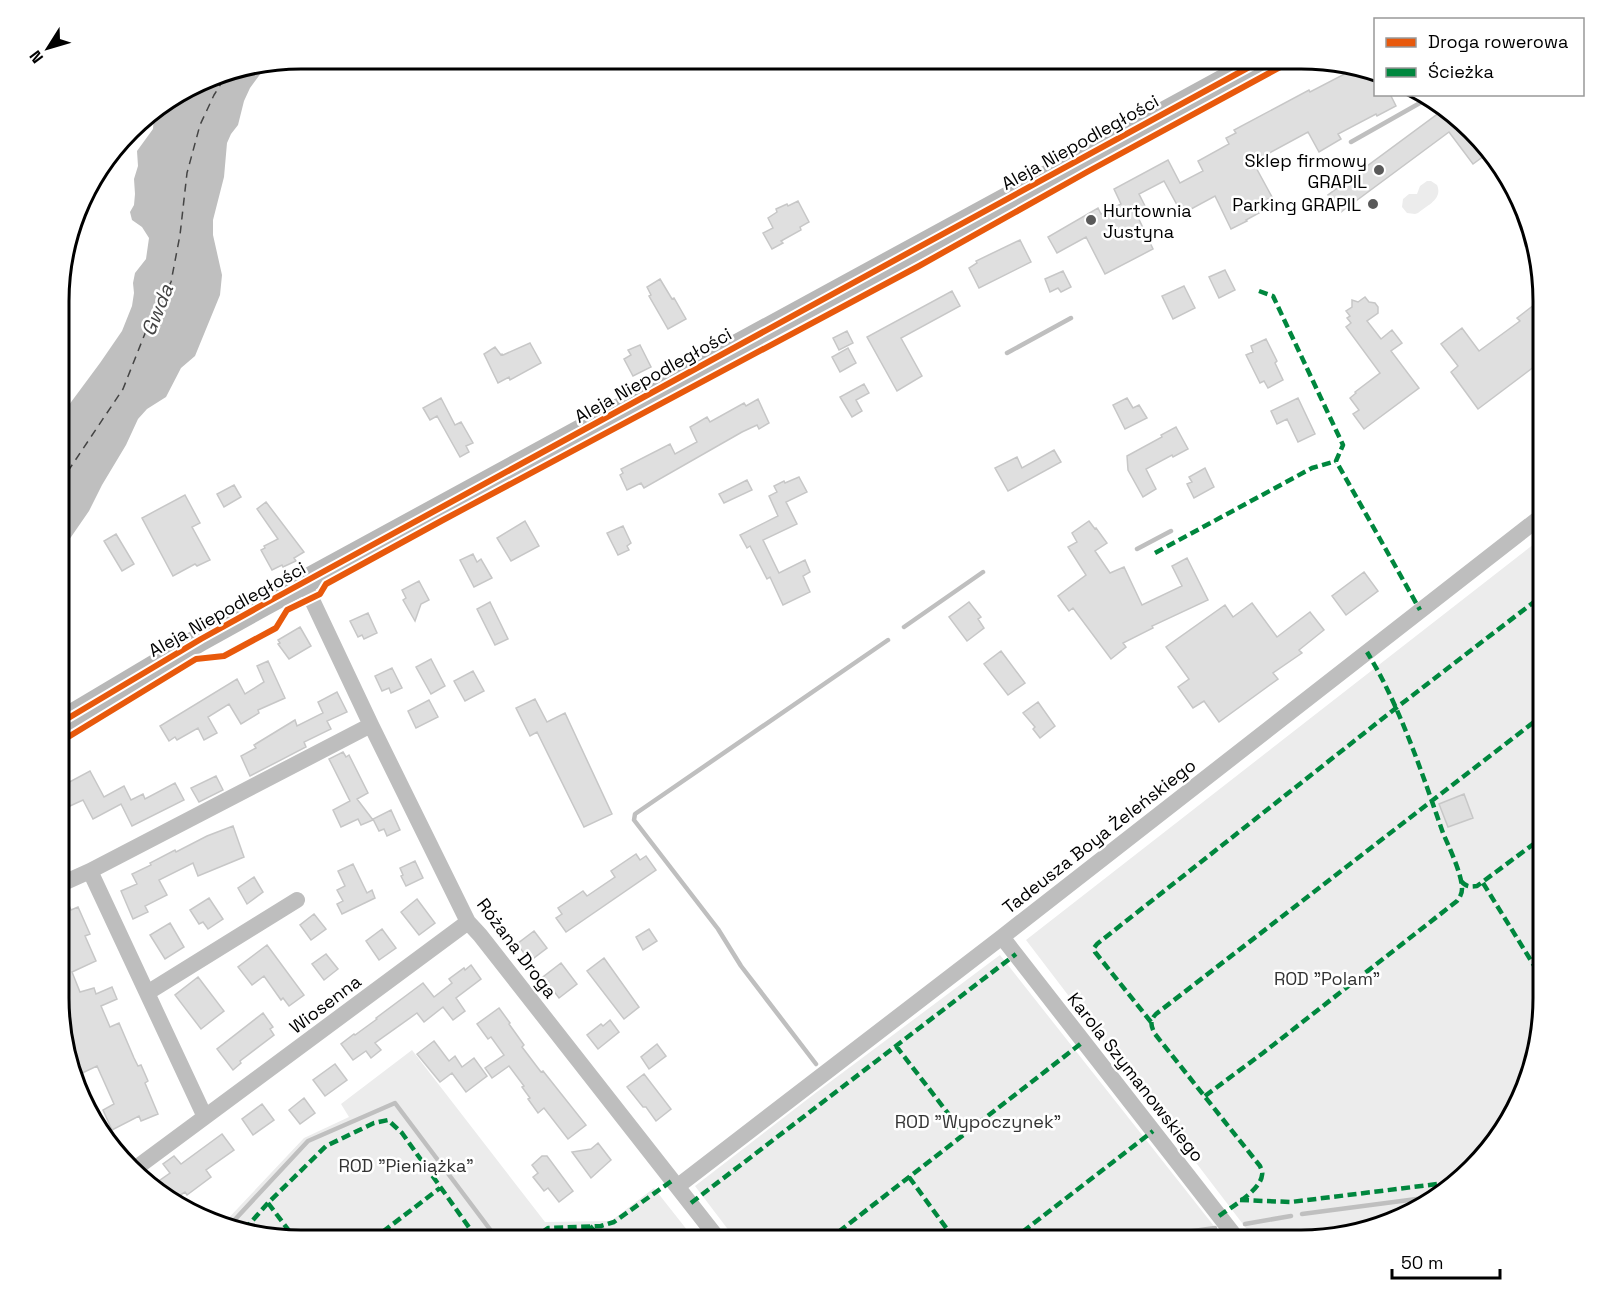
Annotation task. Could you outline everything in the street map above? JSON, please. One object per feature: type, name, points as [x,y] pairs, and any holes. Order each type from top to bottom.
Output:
[{"type":"street","name":"Aleja Niepodległości","points":[[69,718],[201,639],[1246,69]]},
{"type":"street","name":"Tadeusza Boya Żeleńskiego","points":[[678,1186],[1002,937],[1533,523]]},
{"type":"street","name":"Różana Droga","points":[[304,583],[468,922],[480,934],[711,1230]]},
{"type":"street","points":[[69,880],[371,725]]},
{"type":"street","points":[[90,871],[205,1117]]},
{"type":"street","points":[[147,993],[297,900]]},
{"type":"street","name":"Wiosenna","points":[[140,1165],[468,922]]},
{"type":"street","name":"Karola Szymanowskiego","points":[[1002,937],[1230,1230]]},
{"type":"green space","points":[[1427,181],[1437,185],[1436,198],[1418,213],[1407,213],[1402,207],[1403,199],[1409,194],[1417,194],[1420,186]]},
{"type":"green space","name":"ROD \"Polam\"","points":[[1533,545],[1533,1013],[1529,1043],[1515,1087],[1494,1127],[1465,1162],[1442,1182],[1417,1199],[1390,1212],[1346,1226],[1316,1230],[1247,1230],[1026,940]]},
{"type":"green space","name":"ROD \"Wypoczynek\"","points":[[1000,955],[1217,1230],[728,1230],[695,1186]]},
{"type":"green space","name":"ROD \"Pieniążka\"","points":[[412,1050],[545,1222],[611,1221],[654,1188],[687,1230],[286,1230],[256,1226],[228,1218],[304,1138],[349,1117],[341,1104]]},
{"type":"water","name":"Gwda","points":[[262,72],[250,88],[238,125],[227,143],[224,177],[213,220],[213,235],[222,275],[220,295],[195,356],[181,368],[166,397],[147,409],[138,419],[89,511],[69,540],[69,405],[122,331],[132,306],[135,273],[146,259],[149,238],[142,227],[132,220],[130,212],[134,205],[134,179],[138,166],[137,151],[153,129],[154,122],[185,100],[227,81]]},
{"type":"building","points":[[1346,73],[1374,81],[1374,96],[1391,96],[1396,106],[1338,134],[1341,139],[1319,152],[1308,132],[1253,162],[1272,197],[1255,206],[1259,213],[1231,229],[1215,196],[1182,214],[1164,181],[1139,194],[1146,208],[1136,213],[1153,249],[1105,274],[1086,237],[1057,253],[1048,237],[1098,208],[1101,214],[1121,204],[1114,189],[1168,160],[1180,183],[1203,171],[1198,161],[1229,144],[1226,138],[1236,133],[1234,130],[1309,90],[1310,92]]},
{"type":"building","points":[[1438,114],[1465,137],[1483,157],[1473,164],[1449,132],[1341,212],[1328,195]]},
{"type":"building","points":[[798,201],[809,222],[772,249],[763,233],[773,228],[768,218],[777,212],[776,209]]},
{"type":"building","points":[[1020,240],[1031,262],[979,288],[969,268],[977,263],[976,261]]},
{"type":"building","points":[[1225,270],[1235,290],[1219,298],[1209,277]]},
{"type":"building","points":[[1063,271],[1071,287],[1061,292],[1058,288],[1050,292],[1045,279]]},
{"type":"building","points":[[660,279],[686,319],[668,329],[649,296],[651,295],[647,287]]},
{"type":"building","points":[[1184,286],[1195,308],[1173,319],[1162,296]]},
{"type":"building","points":[[952,291],[960,306],[901,338],[922,376],[897,391],[867,337]]},
{"type":"building","points":[[1365,297],[1378,307],[1378,313],[1367,321],[1381,339],[1392,330],[1402,343],[1391,351],[1419,388],[1364,429],[1353,414],[1359,410],[1350,398],[1380,373],[1346,327],[1351,323],[1346,311],[1352,307],[1352,300],[1358,302]]},
{"type":"building","points":[[1533,306],[1533,368],[1478,409],[1451,372],[1458,366],[1441,344],[1462,328],[1479,351],[1520,321],[1517,318]]},
{"type":"building","points":[[847,331],[853,343],[839,350],[833,338]]},
{"type":"building","points":[[1266,339],[1283,380],[1268,388],[1264,381],[1260,383],[1246,355],[1253,352],[1251,346]]},
{"type":"building","points":[[530,343],[541,363],[510,380],[509,377],[498,383],[484,354],[495,347],[503,355]]},
{"type":"building","points":[[640,345],[651,367],[633,376],[624,359],[631,355],[628,350]]},
{"type":"building","points":[[848,348],[856,363],[840,372],[832,357]]},
{"type":"building","points":[[864,384],[869,393],[856,400],[862,411],[852,417],[840,397]]},
{"type":"building","points":[[441,398],[455,425],[461,422],[473,443],[466,446],[469,452],[460,457],[437,416],[430,420],[423,408]]},
{"type":"building","points":[[1127,398],[1133,408],[1139,405],[1147,418],[1125,429],[1113,405]]},
{"type":"building","points":[[1298,398],[1315,434],[1298,442],[1287,419],[1277,424],[1271,411]]},
{"type":"building","points":[[758,399],[769,423],[759,429],[757,425],[742,432],[644,488],[641,483],[627,490],[620,475],[623,473],[621,469],[670,444],[675,454],[697,442],[690,427],[707,417],[710,422],[744,403],[746,406]]},
{"type":"building","points":[[1176,427],[1188,449],[1146,469],[1156,489],[1143,497],[1128,470],[1127,456]]},
{"type":"building","points":[[1054,450],[1061,462],[1008,491],[995,468],[1017,457],[1022,468]]},
{"type":"building","points":[[1205,468],[1214,487],[1194,498],[1187,484],[1192,482],[1189,477]]},
{"type":"building","points":[[799,477],[807,492],[786,502],[797,524],[763,540],[779,573],[805,560],[810,572],[803,576],[810,592],[783,605],[770,577],[767,579],[750,546],[747,548],[740,535],[778,516],[769,496],[777,492],[774,486]]},
{"type":"building","points":[[747,480],[752,490],[724,503],[719,494]]},
{"type":"building","points":[[234,485],[241,497],[224,507],[217,494]]},
{"type":"building","points":[[185,495],[200,523],[192,527],[210,560],[197,566],[195,564],[173,576],[142,518]]},
{"type":"building","points":[[266,502],[304,552],[294,558],[296,561],[272,570],[261,550],[278,539],[257,509]]},
{"type":"building","points":[[525,521],[539,546],[511,561],[497,538]]},
{"type":"building","points":[[1089,521],[1107,543],[1095,551],[1110,573],[1124,567],[1142,605],[1182,586],[1172,566],[1187,558],[1208,600],[1152,626],[1153,628],[1123,643],[1126,647],[1111,659],[1073,608],[1069,611],[1058,596],[1086,575],[1068,547],[1077,542],[1072,533]]},
{"type":"building","points":[[623,526],[631,543],[627,546],[629,550],[618,555],[607,533]]},
{"type":"building","points":[[116,534],[134,564],[122,571],[104,541]]},
{"type":"building","points":[[473,554],[477,562],[481,559],[492,578],[474,587],[460,560]]},
{"type":"building","points":[[1364,572],[1378,591],[1346,615],[1332,596]]},
{"type":"building","points":[[419,581],[429,600],[421,604],[415,621],[403,600],[406,598],[402,590]]},
{"type":"building","points":[[490,602],[508,639],[495,645],[477,609]]},
{"type":"building","points":[[969,602],[981,617],[978,619],[984,628],[967,641],[949,617]]},
{"type":"building","points":[[1252,603],[1277,637],[1310,612],[1324,630],[1299,650],[1302,653],[1273,673],[1278,679],[1219,722],[1204,701],[1193,708],[1178,687],[1189,679],[1166,647],[1225,605],[1233,617]]},
{"type":"building","points":[[368,613],[377,633],[364,639],[362,635],[358,637],[350,621]]},
{"type":"building","points":[[300,627],[311,646],[289,659],[278,644],[280,643],[278,640]]},
{"type":"building","points":[[1001,651],[1025,683],[1008,695],[984,664]]},
{"type":"building","points":[[431,659],[445,686],[431,694],[416,667]]},
{"type":"building","points":[[268,661],[285,698],[258,710],[259,713],[241,724],[229,704],[208,717],[217,733],[204,740],[198,728],[177,740],[175,737],[169,741],[160,726],[237,679],[245,694],[264,682],[257,666]]},
{"type":"building","points":[[392,668],[402,688],[391,693],[389,688],[382,691],[375,676]]},
{"type":"building","points":[[473,671],[484,691],[465,701],[454,681]]},
{"type":"building","points":[[337,692],[347,712],[327,721],[331,729],[304,742],[306,747],[250,776],[241,756],[256,748],[254,745],[295,720],[297,726],[323,713],[318,702]]},
{"type":"building","points":[[535,699],[547,722],[565,713],[612,814],[584,827],[537,732],[530,736],[516,708]]},
{"type":"building","points":[[429,700],[438,717],[416,728],[408,711]]},
{"type":"building","points":[[1038,702],[1055,726],[1040,738],[1033,729],[1035,727],[1023,713]]},
{"type":"building","points":[[343,752],[346,757],[349,755],[368,793],[357,799],[373,820],[361,825],[358,819],[341,827],[333,810],[350,801],[329,759]]},
{"type":"building","points":[[90,771],[104,797],[124,786],[131,800],[143,794],[145,799],[175,783],[184,800],[132,826],[121,804],[93,819],[83,800],[70,806],[69,782]]},
{"type":"building","points":[[216,776],[223,790],[199,802],[191,788]]},
{"type":"building","points":[[1464,794],[1473,818],[1448,827],[1439,804]]},
{"type":"building","points":[[391,810],[400,830],[387,836],[384,829],[379,831],[373,819]]},
{"type":"building","points":[[233,826],[244,857],[198,876],[193,863],[159,880],[167,895],[145,906],[148,912],[133,919],[121,891],[137,884],[132,874],[175,850],[176,852]]},
{"type":"building","points":[[636,854],[640,860],[646,856],[656,870],[566,932],[556,918],[562,914],[558,908],[583,891],[587,896],[615,877],[611,871]]},
{"type":"building","points":[[415,861],[423,878],[406,886],[400,868]]},
{"type":"building","points":[[353,864],[367,893],[372,890],[375,898],[342,914],[337,904],[343,901],[337,890],[345,886],[338,871]]},
{"type":"building","points":[[254,877],[263,892],[247,904],[238,888]]},
{"type":"building","points":[[209,898],[223,919],[208,929],[203,922],[199,924],[190,910]]},
{"type":"building","points":[[417,899],[435,923],[419,935],[401,912]]},
{"type":"building","points":[[69,905],[71,910],[78,907],[90,934],[85,936],[96,961],[72,972],[80,992],[94,988],[96,994],[112,987],[117,999],[101,1006],[110,1027],[119,1023],[138,1066],[141,1065],[148,1081],[145,1083],[158,1114],[141,1121],[139,1116],[112,1130],[103,1110],[114,1104],[97,1066],[82,1073],[73,1043],[69,1013]]},
{"type":"building","points":[[314,914],[326,929],[311,940],[300,925]]},
{"type":"building","points":[[170,923],[184,947],[165,959],[150,935]]},
{"type":"building","points":[[382,929],[396,948],[379,960],[366,941]]},
{"type":"building","points":[[649,929],[657,941],[643,950],[636,937]]},
{"type":"building","points":[[534,931],[547,948],[530,961],[517,944]]},
{"type":"building","points":[[267,945],[304,995],[289,1006],[283,998],[281,1000],[264,976],[252,985],[238,967]]},
{"type":"building","points":[[326,954],[338,969],[324,980],[312,964]]},
{"type":"building","points":[[604,958],[639,1007],[624,1019],[587,971]]},
{"type":"building","points":[[561,963],[577,984],[559,998],[543,977]]},
{"type":"building","points":[[471,965],[481,979],[456,998],[465,1011],[453,1020],[443,1007],[424,1022],[417,1013],[375,1043],[381,1050],[371,1058],[366,1051],[353,1060],[341,1044],[423,983],[434,997],[452,983],[449,979]]},
{"type":"building","points":[[198,977],[224,1011],[201,1029],[175,995]]},
{"type":"building","points":[[499,1008],[524,1045],[522,1047],[586,1125],[568,1139],[544,1108],[538,1113],[528,1099],[530,1098],[522,1087],[524,1086],[509,1066],[492,1078],[485,1068],[504,1055],[491,1037],[488,1039],[477,1024]]},
{"type":"building","points":[[263,1013],[273,1027],[270,1029],[274,1035],[240,1061],[241,1063],[233,1070],[217,1049]]},
{"type":"building","points":[[610,1020],[619,1032],[598,1049],[587,1035]]},
{"type":"building","points":[[434,1041],[449,1061],[455,1056],[462,1067],[474,1058],[487,1076],[466,1092],[452,1073],[440,1082],[417,1054]]},
{"type":"building","points":[[657,1044],[666,1056],[649,1069],[641,1057]]},
{"type":"building","points":[[335,1064],[347,1080],[325,1096],[313,1080]]},
{"type":"building","points":[[644,1074],[671,1109],[656,1121],[627,1087]]},
{"type":"building","points":[[304,1098],[315,1113],[300,1124],[289,1110]]},
{"type":"building","points":[[262,1104],[274,1120],[253,1135],[242,1119]]},
{"type":"building","points":[[222,1134],[234,1150],[206,1170],[211,1177],[187,1195],[185,1192],[179,1196],[159,1181],[170,1173],[163,1164],[174,1156],[181,1164]]},
{"type":"building","points":[[598,1143],[611,1160],[591,1178],[572,1152],[591,1149]]},
{"type":"building","points":[[542,1156],[547,1156],[573,1191],[559,1202],[548,1188],[544,1191],[533,1177],[538,1173],[532,1165]]},
{"type":"waterway","points":[[1351,142],[1421,102]]},
{"type":"waterway","points":[[1007,353],[1071,318]]},
{"type":"waterway","points":[[1137,549],[1171,531]]},
{"type":"waterway","points":[[904,627],[983,572]]},
{"type":"waterway","points":[[816,1064],[741,966],[718,929],[634,820],[635,814],[888,640]]},
{"type":"waterway","points":[[234,1220],[308,1141],[395,1103],[490,1230]]},
{"type":"waterway","points":[[1302,1214],[1417,1199]]},
{"type":"waterway","points":[[1245,1224],[1291,1216]]},
{"type":"waterway","points":[[1200,1230],[1215,1228]]},
{"type":"ferry route","points":[[69,470],[123,389],[146,331],[171,282],[180,235],[187,173],[200,125],[221,83]]},
{"type":"marked path","points":[[1259,291],[1273,296],[1343,445],[1336,461],[1420,610]]},
{"type":"marked path","points":[[1155,553],[1312,468],[1336,461]]},
{"type":"marked path","points":[[1151,1022],[1095,952],[1094,948],[1097,944],[1533,603]]},
{"type":"marked path","points":[[1205,1096],[1457,901],[1461,894],[1458,868],[1410,740],[1367,652]]},
{"type":"marked path","points":[[1219,1216],[1256,1187],[1262,1170],[1155,1034],[1151,1024],[1152,1019],[1533,723]]},
{"type":"marked path","points":[[1461,881],[1468,886],[1477,886],[1533,844]]},
{"type":"marked path","points":[[1483,883],[1533,964]]},
{"type":"marked path","points":[[691,1203],[1016,954]]},
{"type":"marked path","points":[[841,1230],[1083,1042]]},
{"type":"marked path","points":[[896,1046],[964,1134]]},
{"type":"marked path","points":[[249,1224],[326,1146],[374,1123],[388,1120],[402,1133],[471,1230]]},
{"type":"marked path","points":[[1025,1230],[1153,1131]]},
{"type":"marked path","points":[[909,1177],[948,1230]]},
{"type":"marked path","points":[[545,1230],[601,1226],[614,1222],[673,1180]]},
{"type":"marked path","points":[[1240,1200],[1291,1202],[1440,1184]]},
{"type":"marked path","points":[[385,1230],[440,1188]]},
{"type":"marked path","points":[[268,1203],[288,1230]]},
{"type":"marked path","points":[[590,1226],[593,1230]]},
{"type":"cycle path","points":[[69,718],[264,604],[1246,69]]},
{"type":"cycle path","points":[[69,737],[196,659],[224,656],[276,628],[287,610],[320,594],[326,584],[919,266],[1277,69]]},
{"type":"place","name":"Sklep firmowy GRAPIL","points":[[1379,170]]},
{"type":"place","name":"Parking GRAPIL","points":[[1373,204]]},
{"type":"place","name":"Hurtownia Justyna","points":[[1091,220]]}]
